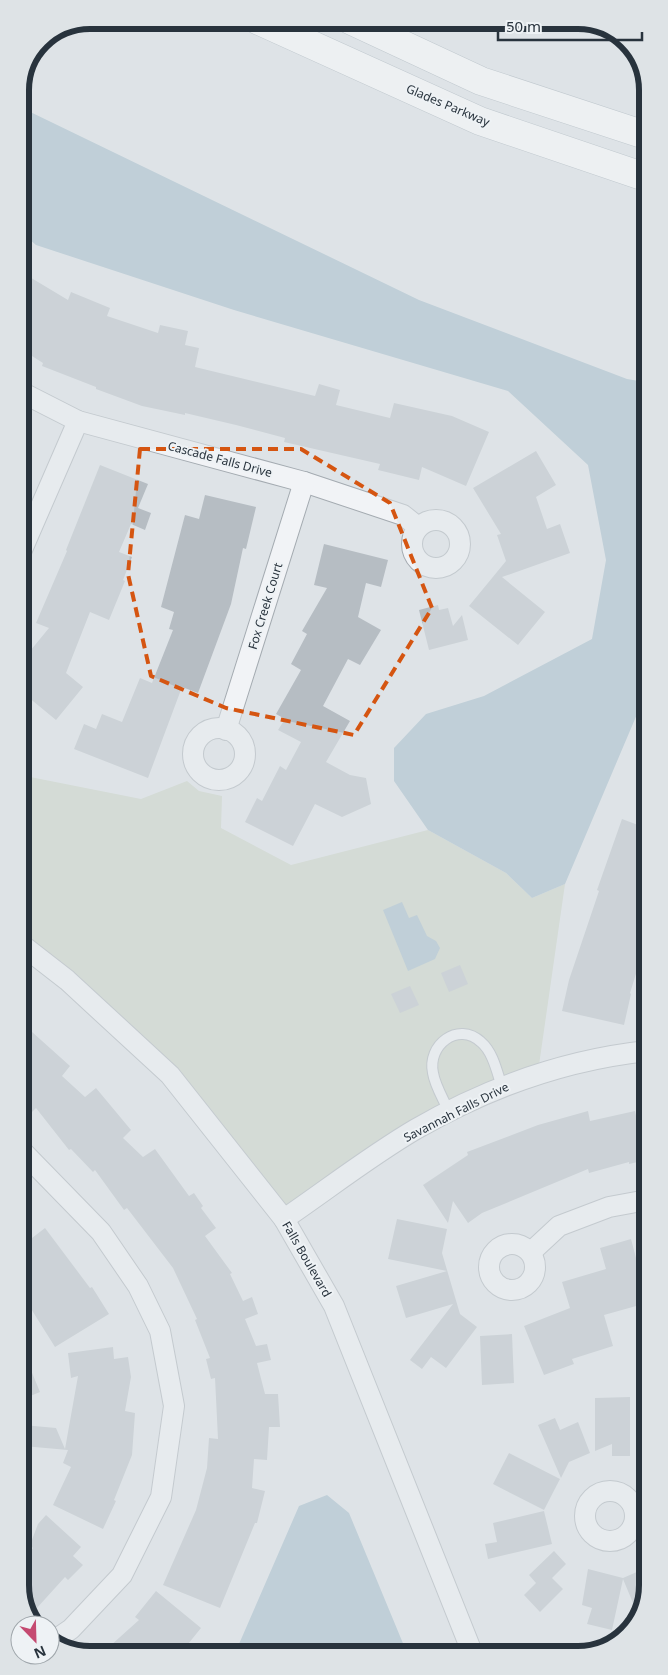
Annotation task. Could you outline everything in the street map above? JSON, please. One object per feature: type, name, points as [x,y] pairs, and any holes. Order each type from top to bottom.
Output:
[{"type":"main road","name":"Glades Parkway","points":[[277,29],[480,121],[639,175]]},
{"type":"main road","points":[[369,29],[482,81],[639,133]]},
{"type":"street","name":"Cascade Falls Drive","points":[[29,396],[78,421],[304,482],[403,515],[418,528]]},
{"type":"street","points":[[29,534],[78,421]]},
{"type":"street","name":"Fox Creek Court","points":[[226,730],[304,482]]},
{"type":"street","name":"Falls Boulevard","points":[[29,950],[67,980],[170,1075],[284,1219],[334,1306],[470,1646]]},
{"type":"street","name":"Savannah Falls Drive","points":[[284,1219],[415,1130],[502,1087],[538,1072],[600,1057],[639,1052]]},
{"type":"street","points":[[29,1158],[101,1232],[138,1286],[160,1332],[174,1406],[161,1497],[122,1575],[71,1629],[60,1637]]},
{"type":"street","points":[[531,1252],[559,1226],[609,1207],[639,1201]]},
{"type":"lane","points":[[449,1112],[433,1073],[433,1055],[441,1042],[450,1036],[460,1034],[472,1035],[482,1042],[490,1054],[502,1087]]},
{"type":"highlighted area","points":[[140,449],[301,449],[390,503],[432,608],[354,735],[226,708],[151,676],[128,574]]},
{"type":"green space","points":[[29,777],[141,799],[187,781],[199,791],[222,796],[221,828],[291,865],[428,830],[506,873],[532,898],[565,884],[538,1072],[495,1089],[284,1219],[170,1075],[29,951]]},
{"type":"water","points":[[29,111],[419,300],[627,379],[639,381],[639,710],[565,884],[532,898],[506,873],[428,830],[394,781],[394,748],[426,714],[484,696],[592,639],[606,560],[588,465],[508,391],[234,310],[36,245],[29,239]]},
{"type":"water","points":[[402,902],[409,918],[417,915],[427,936],[436,941],[440,948],[435,959],[408,971],[383,910]]},
{"type":"water","points":[[327,1495],[349,1513],[404,1646],[237,1646],[299,1506]]},
{"type":"building","points":[[29,277],[68,300],[71,292],[110,308],[107,316],[158,333],[160,325],[188,331],[185,345],[199,348],[195,367],[315,396],[319,384],[340,390],[336,405],[390,418],[394,403],[452,416],[489,432],[466,486],[422,467],[419,480],[378,470],[380,464],[284,442],[285,438],[185,413],[185,415],[142,406],[42,366],[43,363],[29,354]]},
{"type":"building","points":[[536,451],[556,485],[536,497],[547,529],[560,524],[570,553],[502,577],[545,612],[518,645],[469,606],[506,561],[497,535],[501,534],[473,488]]},
{"type":"building","points":[[100,465],[148,484],[138,508],[151,513],[145,530],[131,524],[119,552],[132,557],[123,580],[125,581],[109,620],[90,612],[66,673],[83,687],[56,720],[29,698],[29,652],[49,628],[36,623]]},
{"type":"building","points":[[205,495],[256,507],[246,549],[243,548],[231,604],[198,693],[182,687],[148,778],[74,749],[84,724],[96,729],[102,714],[122,722],[140,678],[152,683],[173,630],[169,629],[174,612],[161,607],[185,515],[199,519]]},
{"type":"building","points":[[324,544],[388,560],[381,587],[366,583],[358,617],[381,630],[360,665],[348,659],[323,706],[350,721],[326,762],[350,775],[366,778],[371,804],[342,817],[315,804],[293,846],[245,822],[257,798],[262,801],[280,766],[286,770],[301,742],[278,730],[285,719],[276,714],[301,670],[291,664],[307,634],[302,631],[327,588],[314,585]]},
{"type":"building","points":[[438,605],[439,610],[448,608],[453,626],[462,615],[468,640],[429,650],[419,610]]},
{"type":"building","points":[[622,819],[639,825],[639,964],[630,993],[624,1025],[562,1011],[569,980],[599,891],[597,890]]},
{"type":"building","points":[[460,965],[468,984],[449,992],[441,973]]},
{"type":"building","points":[[410,986],[419,1005],[400,1013],[391,994]]},
{"type":"building","points":[[29,1029],[70,1066],[62,1076],[85,1097],[96,1088],[131,1130],[123,1138],[143,1157],[155,1149],[189,1196],[194,1193],[203,1206],[201,1208],[216,1228],[205,1236],[232,1273],[230,1274],[243,1301],[252,1297],[258,1314],[245,1319],[256,1346],[267,1344],[271,1360],[257,1363],[265,1394],[278,1394],[280,1427],[269,1427],[267,1460],[254,1459],[252,1488],[265,1491],[257,1523],[255,1523],[220,1608],[163,1585],[196,1510],[207,1468],[209,1438],[218,1439],[215,1378],[211,1379],[206,1359],[210,1358],[195,1320],[197,1319],[173,1268],[127,1208],[124,1210],[95,1170],[93,1172],[71,1149],[69,1150],[36,1108],[32,1112],[29,1109]]},
{"type":"building","points":[[588,1111],[590,1121],[635,1111],[639,1129],[639,1162],[629,1164],[629,1162],[589,1173],[588,1169],[482,1213],[468,1223],[453,1201],[448,1223],[423,1185],[468,1155],[467,1152],[538,1125]]},
{"type":"building","points":[[397,1219],[447,1229],[442,1253],[460,1314],[477,1327],[446,1368],[431,1357],[422,1369],[410,1360],[453,1304],[406,1318],[396,1286],[447,1271],[388,1259]]},
{"type":"building","points":[[45,1228],[90,1288],[92,1287],[109,1314],[55,1347],[29,1306],[29,1240]]},
{"type":"building","points":[[631,1239],[636,1258],[639,1257],[639,1305],[604,1315],[613,1346],[572,1359],[574,1364],[544,1375],[524,1326],[570,1308],[562,1282],[606,1269],[600,1248]]},
{"type":"building","points":[[512,1334],[514,1383],[482,1385],[480,1336]]},
{"type":"building","points":[[113,1347],[114,1359],[128,1357],[131,1377],[125,1411],[135,1413],[132,1455],[114,1500],[116,1501],[103,1529],[53,1505],[71,1467],[63,1463],[68,1450],[29,1447],[29,1426],[56,1428],[65,1449],[78,1376],[71,1378],[68,1353]]},
{"type":"building","points":[[29,1365],[40,1392],[29,1397]]},
{"type":"building","points":[[630,1397],[630,1456],[612,1456],[612,1444],[595,1451],[595,1398]]},
{"type":"building","points":[[555,1418],[560,1430],[578,1422],[590,1453],[569,1462],[561,1478],[538,1425]]},
{"type":"building","points":[[509,1453],[560,1479],[544,1510],[493,1484]]},
{"type":"building","points":[[544,1511],[552,1544],[488,1559],[485,1544],[497,1542],[493,1523]]},
{"type":"building","points":[[46,1515],[81,1547],[73,1556],[83,1565],[68,1580],[65,1577],[36,1609],[32,1605],[29,1593],[29,1553],[33,1548],[30,1545],[38,1524]]},
{"type":"building","points":[[554,1551],[566,1564],[552,1578],[563,1589],[540,1612],[524,1595],[536,1583],[529,1575]]},
{"type":"building","points":[[588,1569],[623,1578],[639,1571],[639,1593],[635,1607],[623,1579],[612,1630],[587,1624],[592,1608],[582,1605]]},
{"type":"building","points":[[156,1591],[201,1628],[186,1646],[110,1646],[139,1620],[135,1617]]}]
